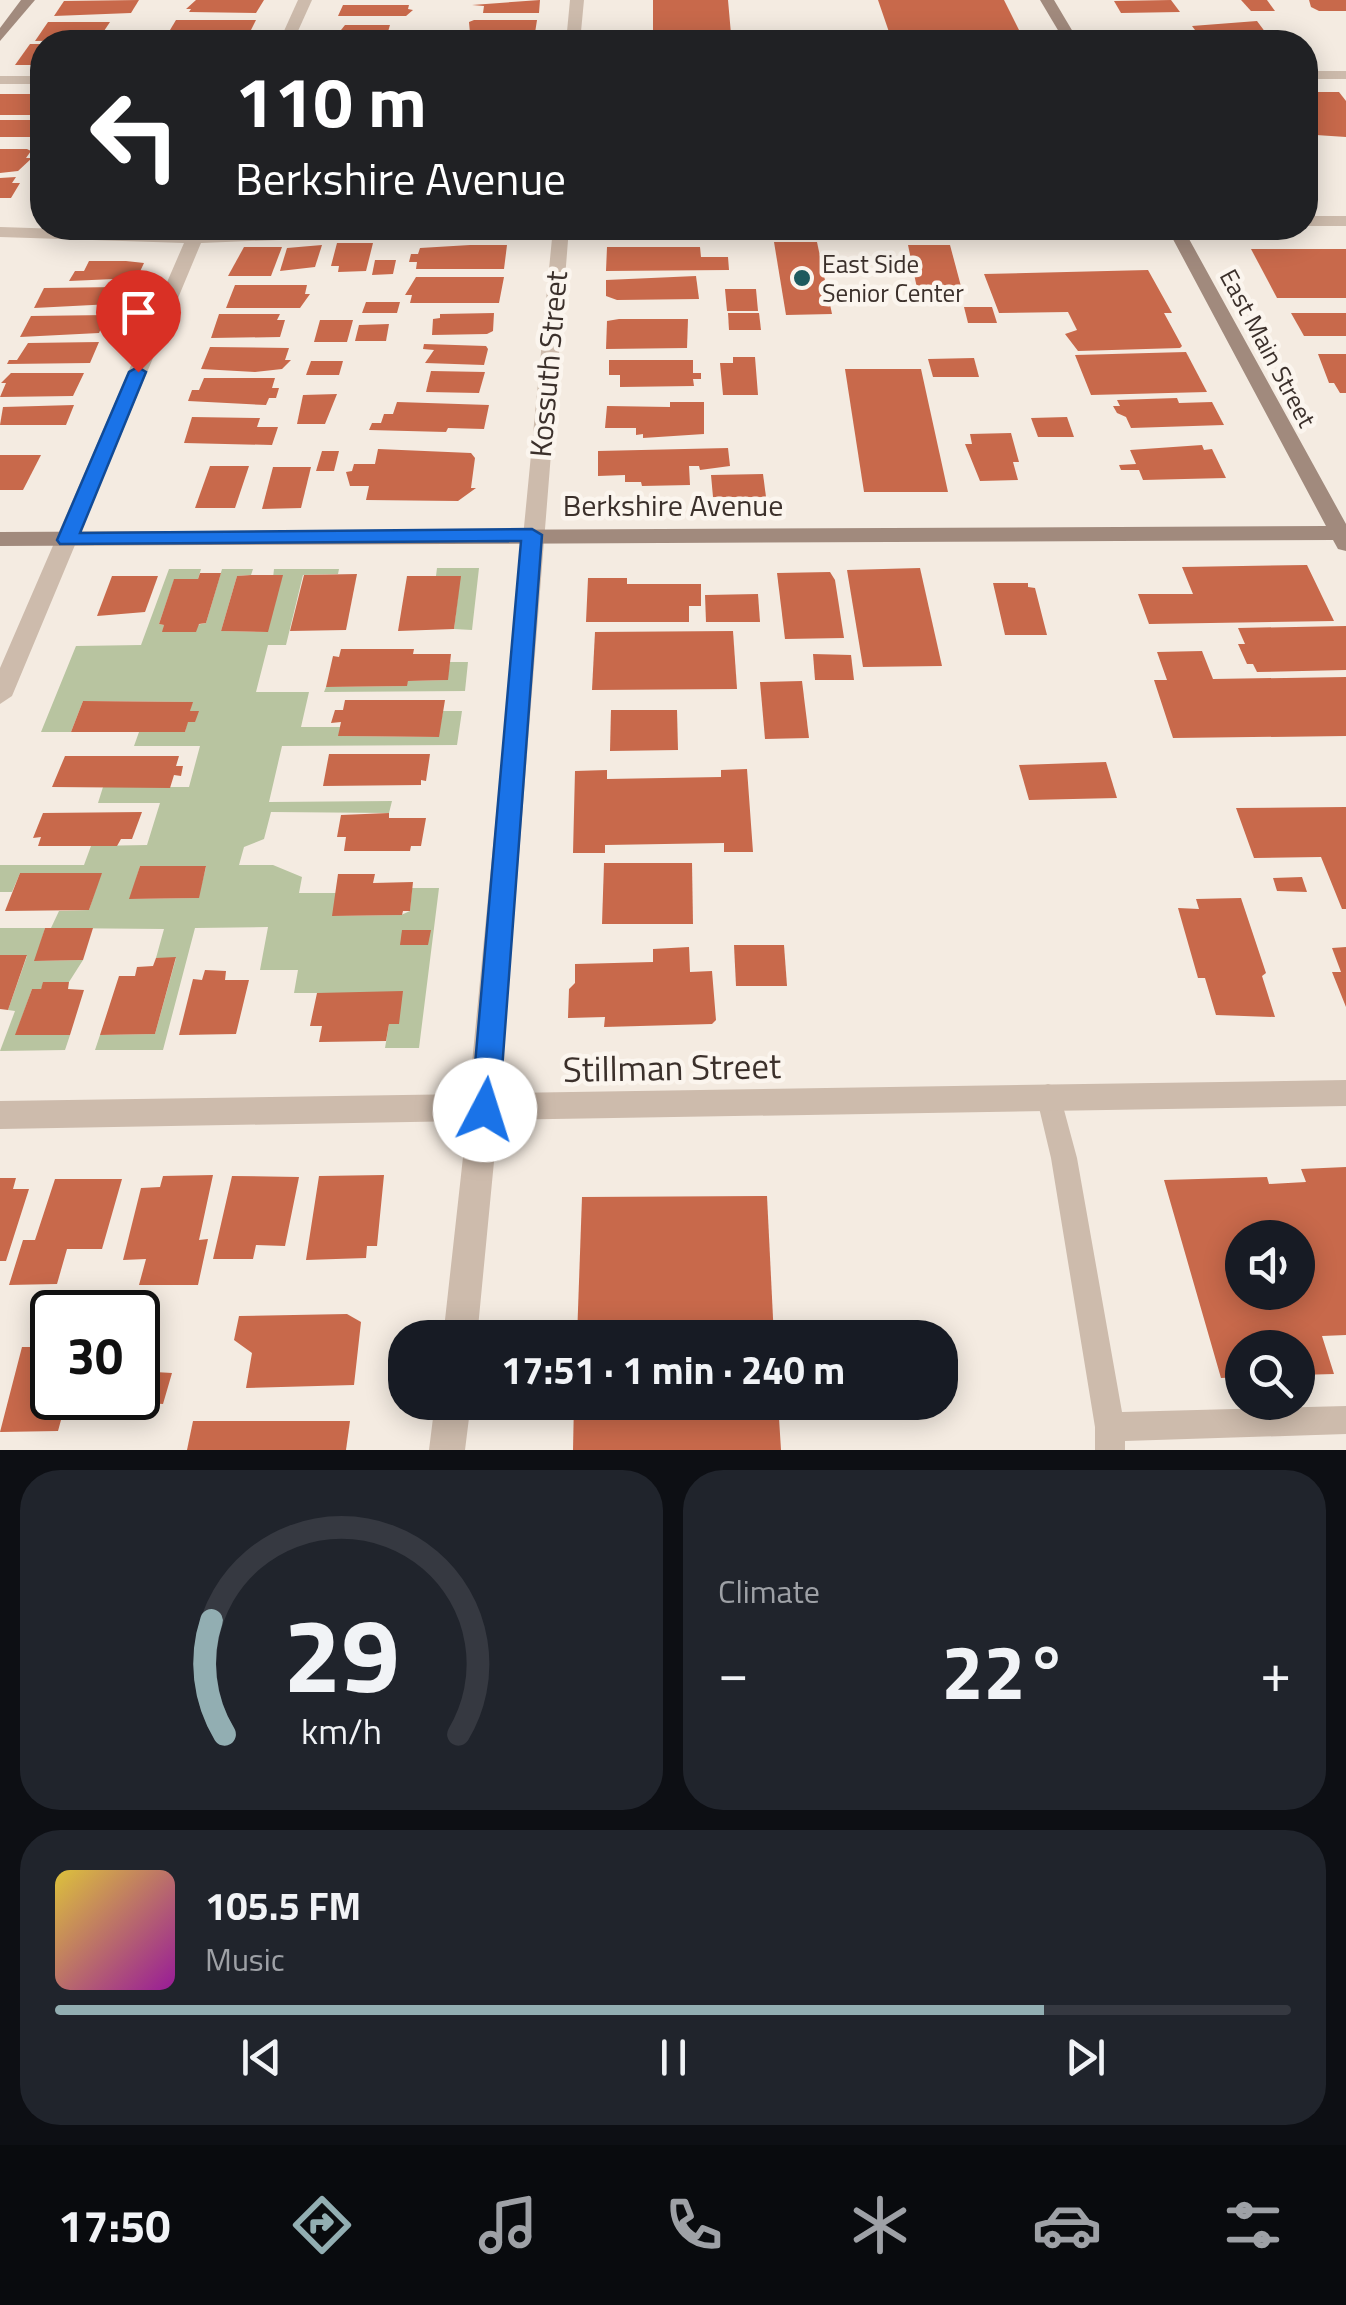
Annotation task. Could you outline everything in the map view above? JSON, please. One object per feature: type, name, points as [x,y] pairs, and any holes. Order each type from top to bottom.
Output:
[{"type":"street","points":[[0,36],[28,0]]},
{"type":"street","points":[[291,30],[305,0]]},
{"type":"street","points":[[574,30],[577,0]]},
{"type":"street","points":[[1046,0],[1065,30]]},
{"type":"street","points":[[1318,76],[1346,75]]},
{"type":"street","points":[[0,80],[30,80]]},
{"type":"street","points":[[1318,220],[1346,220]]},
{"type":"street","points":[[0,232],[30,232]]},
{"type":"street","points":[[0,696],[193,240]]},
{"type":"street","name":"Kossuth Street","points":[[462,1320],[485,1110],[560,240]]},
{"type":"street","name":"East Main Street","points":[[1182,240],[1344,537]]},
{"type":"street","name":"Berkshire Avenue","points":[[0,540],[532,535],[1344,537]]},
{"type":"street","name":"Stillman Street","points":[[0,1116],[1346,1093]]},
{"type":"street","points":[[448,1450],[451,1420]]},
{"type":"lane","points":[[1048,1096],[1064,1158],[1110,1439],[1346,1420]]},
{"type":"green space","points":[[437,568],[479,568],[472,630],[454,629],[460,576],[436,576]]},
{"type":"green space","points":[[169,569],[201,569],[198,579],[174,580],[159,624],[164,625],[163,632],[206,623],[222,569],[253,569],[251,575],[237,576],[221,631],[267,632],[274,569],[339,569],[338,574],[303,575],[286,645],[268,645],[256,692],[309,692],[301,727],[340,727],[339,736],[438,737],[443,711],[462,711],[457,745],[282,746],[269,802],[392,801],[389,813],[271,812],[264,839],[244,847],[239,865],[273,865],[302,877],[299,893],[336,893],[333,916],[401,915],[410,911],[412,888],[439,888],[419,1048],[385,1048],[389,1024],[399,1024],[317,993],[294,993],[298,970],[260,970],[268,927],[195,928],[163,1050],[95,1050],[100,1035],[155,1034],[176,958],[156,958],[164,929],[51,928],[59,911],[89,910],[101,873],[20,873],[12,892],[0,892],[0,865],[84,865],[91,846],[147,845],[160,803],[98,803],[103,787],[189,787],[200,746],[134,746],[139,732],[185,732],[192,702],[83,701],[71,732],[41,732],[76,646],[141,645]],"holes":[[[140,866],[206,867],[198,898],[130,899]]]},
{"type":"green space","points":[[450,662],[468,662],[465,691],[324,692],[326,687],[406,686],[408,681],[447,680]]},
{"type":"green space","points":[[0,928],[45,928],[35,961],[83,960],[69,982],[44,982],[41,989],[32,989],[16,1034],[70,1035],[65,1050],[0,1051],[15,1011],[8,1010],[27,956],[0,955]]},
{"type":"building","points":[[139,0],[131,13],[54,16],[64,1]]},
{"type":"building","points":[[196,0],[264,0],[256,13],[189,12],[191,9],[186,9]]},
{"type":"building","points":[[540,0],[539,13],[483,13],[484,6],[472,5]]},
{"type":"building","points":[[653,0],[728,0],[731,30],[653,30]]},
{"type":"building","points":[[878,0],[1004,0],[1019,30],[888,30]]},
{"type":"building","points":[[1171,0],[1180,12],[1121,13],[1114,1]]},
{"type":"building","points":[[1241,0],[1267,0],[1275,11],[1251,11]]},
{"type":"building","points":[[1309,0],[1346,0],[1346,11],[1319,11],[1311,7]]},
{"type":"building","points":[[343,5],[409,5],[408,9],[413,10],[406,16],[338,16]]},
{"type":"building","points":[[176,20],[256,20],[251,30],[170,30]]},
{"type":"building","points":[[537,20],[535,30],[470,30],[469,22]]},
{"type":"building","points":[[1257,21],[1264,30],[1195,30],[1192,26]]},
{"type":"building","points":[[48,22],[110,22],[105,30],[43,30]]},
{"type":"building","points":[[345,25],[390,25],[388,30],[341,30]]},
{"type":"building","points":[[30,44],[30,65],[15,65]]},
{"type":"building","points":[[1318,92],[1339,92],[1346,101],[1346,137],[1318,135]]},
{"type":"building","points":[[0,94],[30,94],[30,115],[0,115]]},
{"type":"building","points":[[0,120],[30,120],[30,137],[0,137]]},
{"type":"building","points":[[0,149],[30,150],[26,158],[30,160],[18,171],[0,173]]},
{"type":"building","points":[[16,177],[12,183],[20,183],[11,198],[0,198],[0,178]]},
{"type":"building","name":"East Side Senior Center","points":[[774,242],[817,242],[832,314],[786,315]]},
{"type":"building","points":[[337,243],[373,243],[366,271],[338,272],[339,266],[331,266]]},
{"type":"building","points":[[322,245],[315,267],[280,271],[287,248]]},
{"type":"building","points":[[507,245],[504,269],[416,269],[417,262],[409,262],[411,254],[418,254],[420,248]]},
{"type":"building","points":[[908,245],[950,245],[962,290],[917,288]]},
{"type":"building","points":[[244,247],[282,247],[271,276],[228,276]]},
{"type":"building","points":[[607,247],[700,247],[701,257],[728,257],[729,270],[606,271]]},
{"type":"building","points":[[1251,249],[1346,249],[1346,298],[1277,298]]},
{"type":"building","points":[[375,260],[396,260],[393,274],[372,275]]},
{"type":"building","points":[[89,261],[144,263],[137,278],[69,281],[75,271],[84,271]]},
{"type":"building","points":[[1148,270],[1172,313],[1164,313],[1180,348],[1078,351],[1065,334],[1077,330],[1068,312],[999,313],[984,274]]},
{"type":"building","points":[[696,276],[699,299],[617,300],[606,296],[606,280]]},
{"type":"building","points":[[416,277],[504,277],[499,303],[410,303],[412,295],[405,295]]},
{"type":"building","points":[[235,285],[307,285],[305,294],[310,294],[300,308],[226,308]]},
{"type":"building","points":[[119,287],[112,304],[34,308],[44,288]]},
{"type":"building","points":[[725,289],[756,289],[758,311],[727,311]]},
{"type":"building","points":[[366,302],[400,302],[397,313],[362,313]]},
{"type":"building","points":[[964,307],[992,307],[997,323],[968,323]]},
{"type":"building","points":[[494,313],[493,331],[487,334],[432,335],[433,319],[440,318],[440,314]]},
{"type":"building","points":[[728,313],[759,313],[761,330],[729,330]]},
{"type":"building","points":[[1291,313],[1346,313],[1346,336],[1304,336]]},
{"type":"building","points":[[219,314],[280,314],[277,320],[285,320],[280,337],[211,338]]},
{"type":"building","points":[[107,315],[99,333],[20,337],[31,316]]},
{"type":"building","points":[[688,319],[687,348],[606,349],[607,321]]},
{"type":"building","points":[[320,320],[353,320],[347,342],[314,342]]},
{"type":"building","points":[[389,324],[386,341],[355,341],[359,325]]},
{"type":"building","points":[[99,342],[90,363],[7,364],[17,360],[28,343]]},
{"type":"building","points":[[424,344],[488,349],[484,365],[425,363],[434,350],[423,349]]},
{"type":"building","points":[[210,347],[289,348],[285,360],[291,360],[282,369],[255,372],[201,369]]},
{"type":"building","points":[[1186,352],[1207,392],[1091,395],[1075,355]]},
{"type":"building","points":[[1318,354],[1346,354],[1346,393],[1340,393],[1334,383],[1329,383]]},
{"type":"building","points":[[733,357],[755,357],[758,395],[723,395],[720,363],[733,363]]},
{"type":"building","points":[[974,358],[979,377],[933,377],[928,359]]},
{"type":"building","points":[[609,360],[693,360],[693,373],[701,373],[701,379],[693,379],[694,386],[620,387],[620,375],[609,375]]},
{"type":"building","points":[[311,361],[343,361],[339,375],[306,375]]},
{"type":"building","points":[[845,369],[921,369],[948,492],[864,492]]},
{"type":"building","points":[[431,371],[485,372],[479,393],[426,392]]},
{"type":"building","points":[[11,373],[84,373],[73,396],[0,397],[6,383],[1,383]]},
{"type":"building","points":[[204,378],[275,378],[272,388],[279,388],[276,398],[269,398],[266,405],[188,401]]},
{"type":"building","points":[[337,394],[325,424],[297,424],[303,395]]},
{"type":"building","points":[[1177,398],[1179,403],[1212,402],[1224,425],[1131,428],[1126,417],[1113,406],[1120,406],[1117,400]]},
{"type":"building","points":[[397,402],[489,405],[484,429],[369,430],[372,423],[381,423],[384,414],[393,414]]},
{"type":"building","points":[[670,402],[704,402],[704,434],[643,438],[643,434],[636,435],[636,428],[605,428],[607,406],[670,407]]},
{"type":"building","points":[[74,405],[66,425],[0,425],[3,407]]},
{"type":"building","points":[[192,417],[260,418],[257,427],[278,427],[272,445],[184,443]]},
{"type":"building","points":[[1067,417],[1074,437],[1038,437],[1031,418]]},
{"type":"building","points":[[1011,433],[1019,462],[1013,462],[1018,480],[980,481],[965,444],[972,444],[970,434]]},
{"type":"building","points":[[1202,445],[1204,450],[1212,449],[1226,478],[1143,480],[1139,470],[1121,470],[1119,465],[1136,464],[1130,450]]},
{"type":"building","points":[[728,448],[730,466],[700,470],[699,466],[689,466],[690,485],[642,486],[641,482],[625,482],[625,475],[598,476],[598,451]]},
{"type":"building","points":[[378,449],[471,453],[475,458],[471,488],[476,488],[458,501],[366,500],[369,486],[350,486],[346,472],[352,471],[354,464],[375,464]]},
{"type":"building","points":[[322,451],[339,451],[334,471],[316,471]]},
{"type":"building","points":[[0,455],[41,455],[23,490],[0,490]]},
{"type":"building","points":[[210,466],[249,466],[235,508],[195,508]]},
{"type":"building","points":[[273,467],[311,467],[301,508],[262,509]]},
{"type":"building","points":[[763,474],[766,497],[713,497],[711,475]]},
{"type":"building","points":[[1307,565],[1334,621],[1149,624],[1138,594],[1193,594],[1182,567]]},
{"type":"building","points":[[920,568],[942,666],[863,667],[847,570]]},
{"type":"building","points":[[830,572],[835,580],[844,638],[785,639],[777,573]]},
{"type":"building","points":[[200,573],[221,573],[206,623],[199,624],[196,632],[162,632],[164,625],[159,624],[174,579],[198,579]]},
{"type":"building","points":[[357,574],[346,630],[290,631],[304,575]]},
{"type":"building","points":[[283,575],[268,632],[221,631],[237,576]]},
{"type":"building","points":[[112,576],[158,576],[145,612],[97,616]]},
{"type":"building","points":[[407,576],[461,576],[454,629],[398,631]]},
{"type":"building","points":[[588,578],[627,578],[627,584],[701,584],[701,606],[689,606],[689,622],[586,622]]},
{"type":"building","points":[[993,583],[1028,583],[1028,587],[1035,588],[1047,635],[1005,635]]},
{"type":"building","points":[[758,594],[760,622],[706,622],[705,595]]},
{"type":"building","points":[[1346,626],[1346,670],[1257,672],[1253,664],[1247,664],[1238,644],[1245,644],[1238,628]]},
{"type":"building","points":[[733,631],[737,689],[592,690],[595,632]]},
{"type":"building","points":[[341,649],[414,649],[413,654],[451,654],[448,680],[408,681],[407,686],[326,687],[333,656],[339,657]]},
{"type":"building","points":[[1202,651],[1213,679],[1346,677],[1346,736],[1173,738],[1154,680],[1167,680],[1157,652]]},
{"type":"building","points":[[813,654],[851,655],[854,680],[815,680]]},
{"type":"building","points":[[802,681],[809,738],[765,739],[760,682]]},
{"type":"building","points":[[345,700],[445,700],[439,737],[338,736],[341,722],[331,723],[335,710],[343,710]]},
{"type":"building","points":[[83,701],[193,702],[190,711],[199,711],[195,722],[188,722],[185,732],[71,732]]},
{"type":"building","points":[[611,710],[677,710],[678,750],[610,751]]},
{"type":"building","points":[[329,754],[430,754],[426,781],[421,780],[421,785],[323,786]]},
{"type":"building","points":[[65,756],[179,756],[176,766],[183,766],[181,776],[174,775],[170,788],[52,787]]},
{"type":"building","points":[[1106,762],[1117,798],[1029,800],[1019,765]]},
{"type":"building","points":[[747,769],[753,852],[724,852],[724,843],[605,845],[605,853],[573,853],[575,771],[607,770],[607,779],[721,777],[721,770]]},
{"type":"building","points":[[1346,807],[1346,909],[1342,909],[1321,857],[1254,858],[1236,808]]},
{"type":"building","points":[[142,812],[132,839],[121,839],[117,846],[38,846],[41,837],[33,838],[43,813]]},
{"type":"building","points":[[389,813],[389,818],[426,818],[421,846],[411,846],[410,851],[344,851],[346,837],[337,837],[341,815]]},
{"type":"building","points":[[604,863],[692,863],[693,924],[602,924]]},
{"type":"building","points":[[140,866],[206,866],[199,898],[129,899]]},
{"type":"building","points":[[20,873],[102,873],[89,910],[5,911]]},
{"type":"building","points":[[338,874],[375,874],[373,883],[413,882],[410,911],[403,911],[402,915],[332,916]]},
{"type":"building","points":[[1302,877],[1307,892],[1277,891],[1273,878]]},
{"type":"building","points":[[1241,898],[1266,973],[1262,976],[1275,1017],[1216,1015],[1205,978],[1198,978],[1178,908],[1199,909],[1196,899]]},
{"type":"building","points":[[45,928],[93,928],[83,960],[34,961]]},
{"type":"building","points":[[402,930],[431,930],[428,945],[400,945]]},
{"type":"building","points":[[734,945],[784,945],[787,986],[736,986]]},
{"type":"building","points":[[689,947],[690,972],[712,971],[716,1020],[712,1024],[604,1027],[605,1017],[568,1018],[575,964],[653,962],[653,949]]},
{"type":"building","points":[[1346,947],[1346,1007],[1332,972],[1341,972],[1332,948]]},
{"type":"building","points":[[0,955],[27,955],[8,1010],[0,1009]]},
{"type":"building","points":[[176,957],[155,1034],[100,1035],[119,976],[135,976],[137,967],[153,966],[156,958]]},
{"type":"building","points":[[205,970],[226,971],[225,980],[249,980],[236,1034],[179,1035],[193,979],[202,980]]},
{"type":"building","points":[[43,982],[69,982],[68,989],[84,990],[70,1035],[15,1035],[32,989],[41,989]]},
{"type":"building","points":[[403,991],[399,1024],[389,1024],[386,1041],[319,1042],[322,1026],[310,1026],[317,993]]},
{"type":"building","points":[[1346,1167],[1346,1335],[1322,1336],[1334,1374],[1315,1375],[1315,1330],[1225,1330],[1225,1378],[1221,1378],[1164,1180],[1267,1177],[1269,1184],[1306,1182],[1301,1169]]},
{"type":"building","points":[[213,1175],[199,1240],[208,1239],[198,1285],[139,1285],[146,1259],[123,1260],[141,1188],[160,1187],[163,1176]]},
{"type":"building","points":[[384,1175],[377,1246],[367,1246],[366,1258],[306,1260],[319,1176]]},
{"type":"building","points":[[232,1176],[299,1177],[285,1246],[256,1245],[253,1259],[213,1259]]},
{"type":"building","points":[[0,1178],[16,1178],[13,1189],[29,1189],[6,1261],[0,1261]]},
{"type":"building","points":[[55,1179],[122,1179],[102,1249],[67,1249],[57,1284],[9,1285],[23,1240],[35,1240]]},
{"type":"building","points":[[767,1196],[773,1320],[578,1320],[582,1197]]},
{"type":"building","points":[[347,1314],[361,1322],[354,1385],[246,1388],[252,1353],[234,1340],[239,1316]]},
{"type":"building","points":[[22,1347],[30,1347],[30,1420],[61,1420],[58,1431],[0,1432]]},
{"type":"building","points":[[160,1372],[172,1373],[163,1404]]},
{"type":"building","points":[[574,1420],[779,1420],[781,1450],[573,1450]]},
{"type":"building","points":[[193,1421],[350,1421],[346,1450],[187,1450]]},
{"type":"place","name":"East Side Senior Center","points":[[802,278]]},
{"type":"route","points":[[138,372],[68,540],[532,535],[485,1110]]}]
